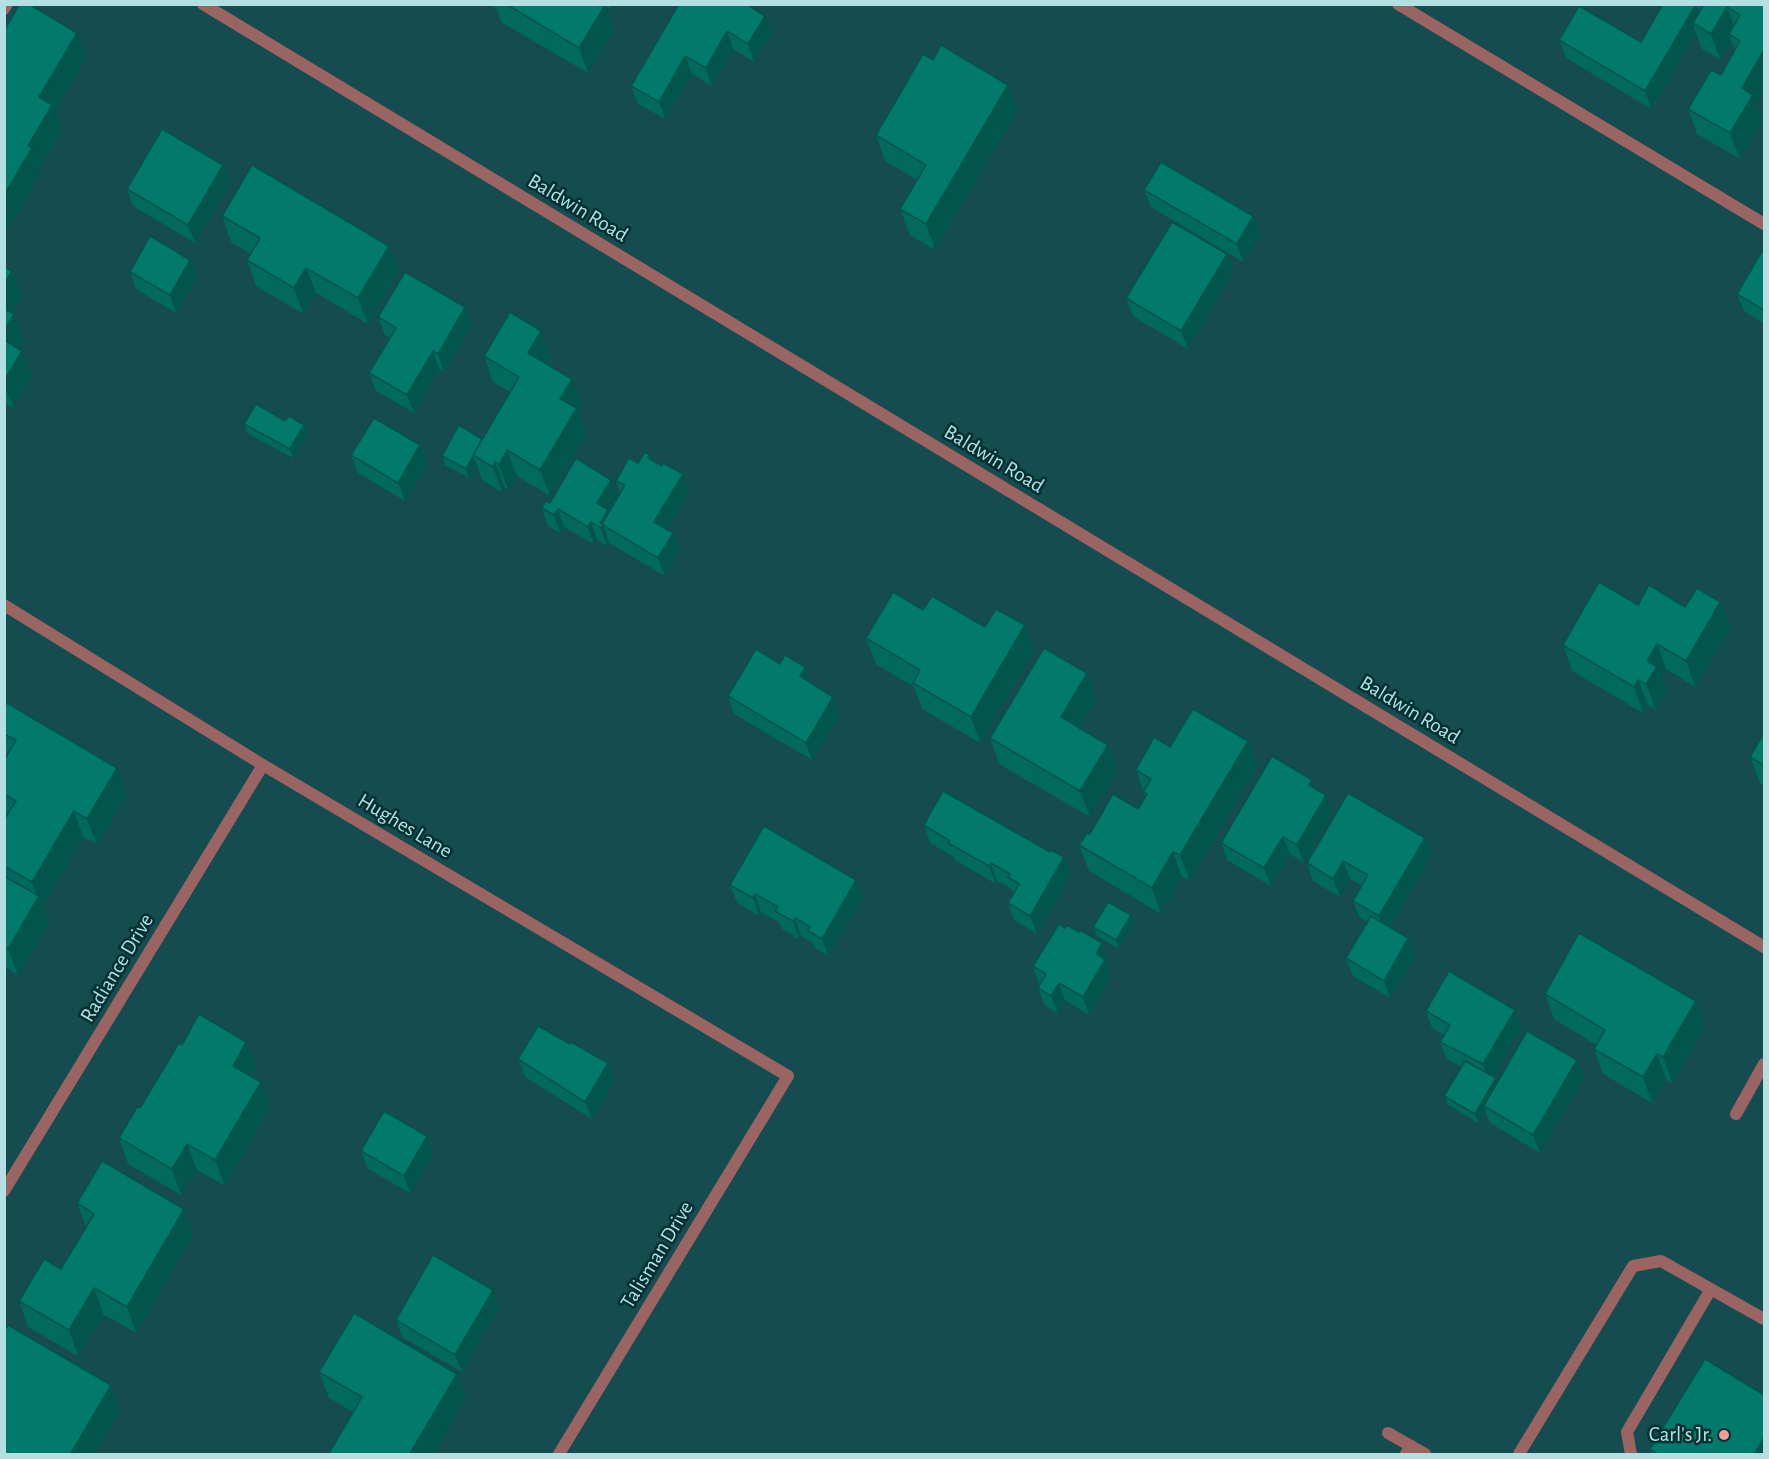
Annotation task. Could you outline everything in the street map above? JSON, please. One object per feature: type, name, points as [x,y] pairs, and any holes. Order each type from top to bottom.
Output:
[{"type":"street","points":[[4,9],[7,4]]},
{"type":"street","name":"Baldwin Road","points":[[203,4],[1764,947]]},
{"type":"street","points":[[1398,4],[1764,224]]},
{"type":"street","name":"Hughes Lane","points":[[4,605],[262,765],[788,1076]]},
{"type":"street","name":"Radiance Drive","points":[[4,1191],[262,765]]},
{"type":"street","points":[[1736,1114],[1764,1064]]},
{"type":"street","name":"Talisman Drive","points":[[559,1455],[788,1076]]},
{"type":"street","points":[[1519,1455],[1633,1266],[1661,1261],[1764,1319]]},
{"type":"street","points":[[1631,1455],[1627,1432],[1712,1289]]},
{"type":"street","points":[[1388,1433],[1409,1450],[1425,1455]]},
{"type":"building","points":[[20,4],[29,4],[77,33],[39,97],[52,105],[28,146],[32,148],[4,195],[4,31]]},
{"type":"building","points":[[506,4],[605,4],[605,5],[579,48]]},
{"type":"building","points":[[679,4],[746,4],[765,16],[748,44],[727,31],[706,68],[685,56],[659,102],[631,86]]},
{"type":"building","points":[[1663,4],[1693,4],[1695,6],[1645,91],[1559,40],[1579,6],[1641,42]]},
{"type":"building","points":[[1704,4],[1764,4],[1764,50],[1742,88],[1753,95],[1730,133],[1688,109],[1711,70],[1721,75],[1740,41],[1729,34],[1740,15],[1727,7],[1711,34],[1693,23]]},
{"type":"building","points":[[941,45],[1008,85],[926,224],[900,209],[926,165],[876,135],[923,54],[933,60]]},
{"type":"building","points":[[162,129],[223,165],[188,225],[127,189]]},
{"type":"building","points":[[1161,162],[1253,216],[1237,244],[1144,190]]},
{"type":"building","points":[[252,165],[389,246],[358,298],[306,268],[294,288],[247,260],[260,238],[222,216]]},
{"type":"building","points":[[1172,222],[1227,254],[1181,331],[1126,298]]},
{"type":"building","points":[[150,236],[190,260],[170,295],[130,272]]},
{"type":"building","points":[[1762,251],[1764,252],[1764,310],[1737,294]]},
{"type":"building","points":[[4,266],[12,271],[4,284]]},
{"type":"building","points":[[405,272],[465,307],[438,354],[433,351],[407,395],[369,373],[396,328],[378,317]]},
{"type":"building","points":[[4,309],[14,314],[4,330]]},
{"type":"building","points":[[510,312],[541,331],[528,353],[572,379],[560,399],[577,408],[540,470],[507,450],[499,465],[495,462],[493,467],[473,455],[519,377],[484,356]]},
{"type":"building","points":[[4,340],[22,351],[4,381]]},
{"type":"building","points":[[256,404],[285,421],[289,416],[304,425],[290,449],[244,424]]},
{"type":"building","points":[[374,418],[420,445],[398,483],[351,455]]},
{"type":"building","points":[[459,425],[482,439],[466,469],[442,456]]},
{"type":"building","points":[[645,452],[650,455],[648,458],[683,474],[654,522],[673,533],[658,558],[603,525],[601,528],[591,522],[588,527],[558,509],[554,515],[542,508],[546,501],[550,503],[576,458],[611,480],[597,503],[608,510],[600,523],[602,524],[625,485],[616,481],[629,458],[638,463]]},
{"type":"building","points":[[1599,582],[1638,605],[1649,585],[1685,607],[1697,588],[1720,602],[1686,661],[1657,644],[1647,661],[1657,667],[1646,684],[1638,680],[1634,687],[1563,645]]},
{"type":"building","points":[[893,592],[923,610],[932,596],[985,627],[996,609],[1025,625],[971,717],[913,683],[920,670],[866,638]]},
{"type":"building","points":[[1044,648],[1087,673],[1061,717],[1108,745],[1080,791],[990,738]]},
{"type":"building","points":[[756,649],[780,664],[785,655],[805,667],[800,676],[833,697],[806,743],[728,696]]},
{"type":"building","points":[[7,703],[117,768],[87,819],[74,811],[32,882],[4,866],[4,820],[16,801],[4,794],[4,760],[16,740],[4,734],[4,707]]},
{"type":"building","points":[[1193,709],[1248,741],[1180,855],[1173,852],[1152,888],[1079,845],[1087,833],[1090,834],[1113,794],[1138,809],[1147,794],[1143,792],[1151,779],[1136,770],[1154,737],[1170,747]]},
{"type":"building","points":[[1764,733],[1764,765],[1750,757]]},
{"type":"building","points":[[1272,756],[1312,780],[1309,785],[1326,795],[1297,845],[1283,837],[1264,868],[1221,843]]},
{"type":"building","points":[[943,791],[1050,852],[1051,850],[1064,857],[1030,916],[1008,903],[1019,884],[1008,877],[1010,874],[991,863],[989,866],[948,843],[950,841],[924,825]]},
{"type":"building","points":[[1348,793],[1425,838],[1379,916],[1353,901],[1368,875],[1343,861],[1333,879],[1307,863]]},
{"type":"building","points":[[764,826],[856,880],[822,939],[808,931],[810,927],[795,918],[793,921],[775,911],[778,907],[755,894],[753,898],[730,885]]},
{"type":"building","points":[[4,876],[39,896],[8,949],[4,946]]},
{"type":"building","points":[[1108,902],[1131,915],[1116,940],[1093,927]]},
{"type":"building","points":[[1371,916],[1408,938],[1384,981],[1346,958]]},
{"type":"building","points":[[1059,924],[1065,928],[1067,925],[1079,932],[1080,930],[1102,943],[1096,954],[1105,960],[1083,997],[1059,983],[1051,996],[1038,988],[1046,974],[1033,966]]},
{"type":"building","points":[[1579,933],[1696,1001],[1663,1057],[1657,1054],[1643,1077],[1594,1049],[1605,1030],[1545,994]]},
{"type":"building","points":[[1449,971],[1515,1010],[1483,1064],[1440,1042],[1450,1025],[1426,1011]]},
{"type":"building","points":[[199,1014],[246,1042],[233,1066],[261,1082],[215,1160],[187,1144],[172,1169],[119,1138],[179,1043],[182,1045]]},
{"type":"building","points":[[538,1026],[608,1063],[585,1102],[518,1059]]},
{"type":"building","points":[[1527,1031],[1577,1060],[1533,1135],[1484,1106]]},
{"type":"building","points":[[1465,1061],[1496,1078],[1475,1114],[1444,1096]]},
{"type":"building","points":[[384,1111],[427,1136],[404,1176],[361,1151]]},
{"type":"building","points":[[102,1161],[184,1209],[127,1307],[94,1288],[69,1330],[19,1301],[44,1259],[61,1269],[94,1214],[77,1203]]},
{"type":"building","points":[[433,1255],[493,1290],[455,1355],[396,1320]]},
{"type":"building","points":[[354,1313],[457,1374],[409,1455],[328,1455],[362,1397],[319,1372]]},
{"type":"building","points":[[8,1325],[111,1385],[70,1455],[4,1455],[4,1367],[6,1365],[4,1364],[4,1332]]},
{"type":"building","points":[[1705,1359],[1764,1395],[1764,1437],[1754,1455],[1658,1455],[1650,1449]]},
{"type":"place","name":"Carl's Jr.","points":[[1724,1435]]}]
